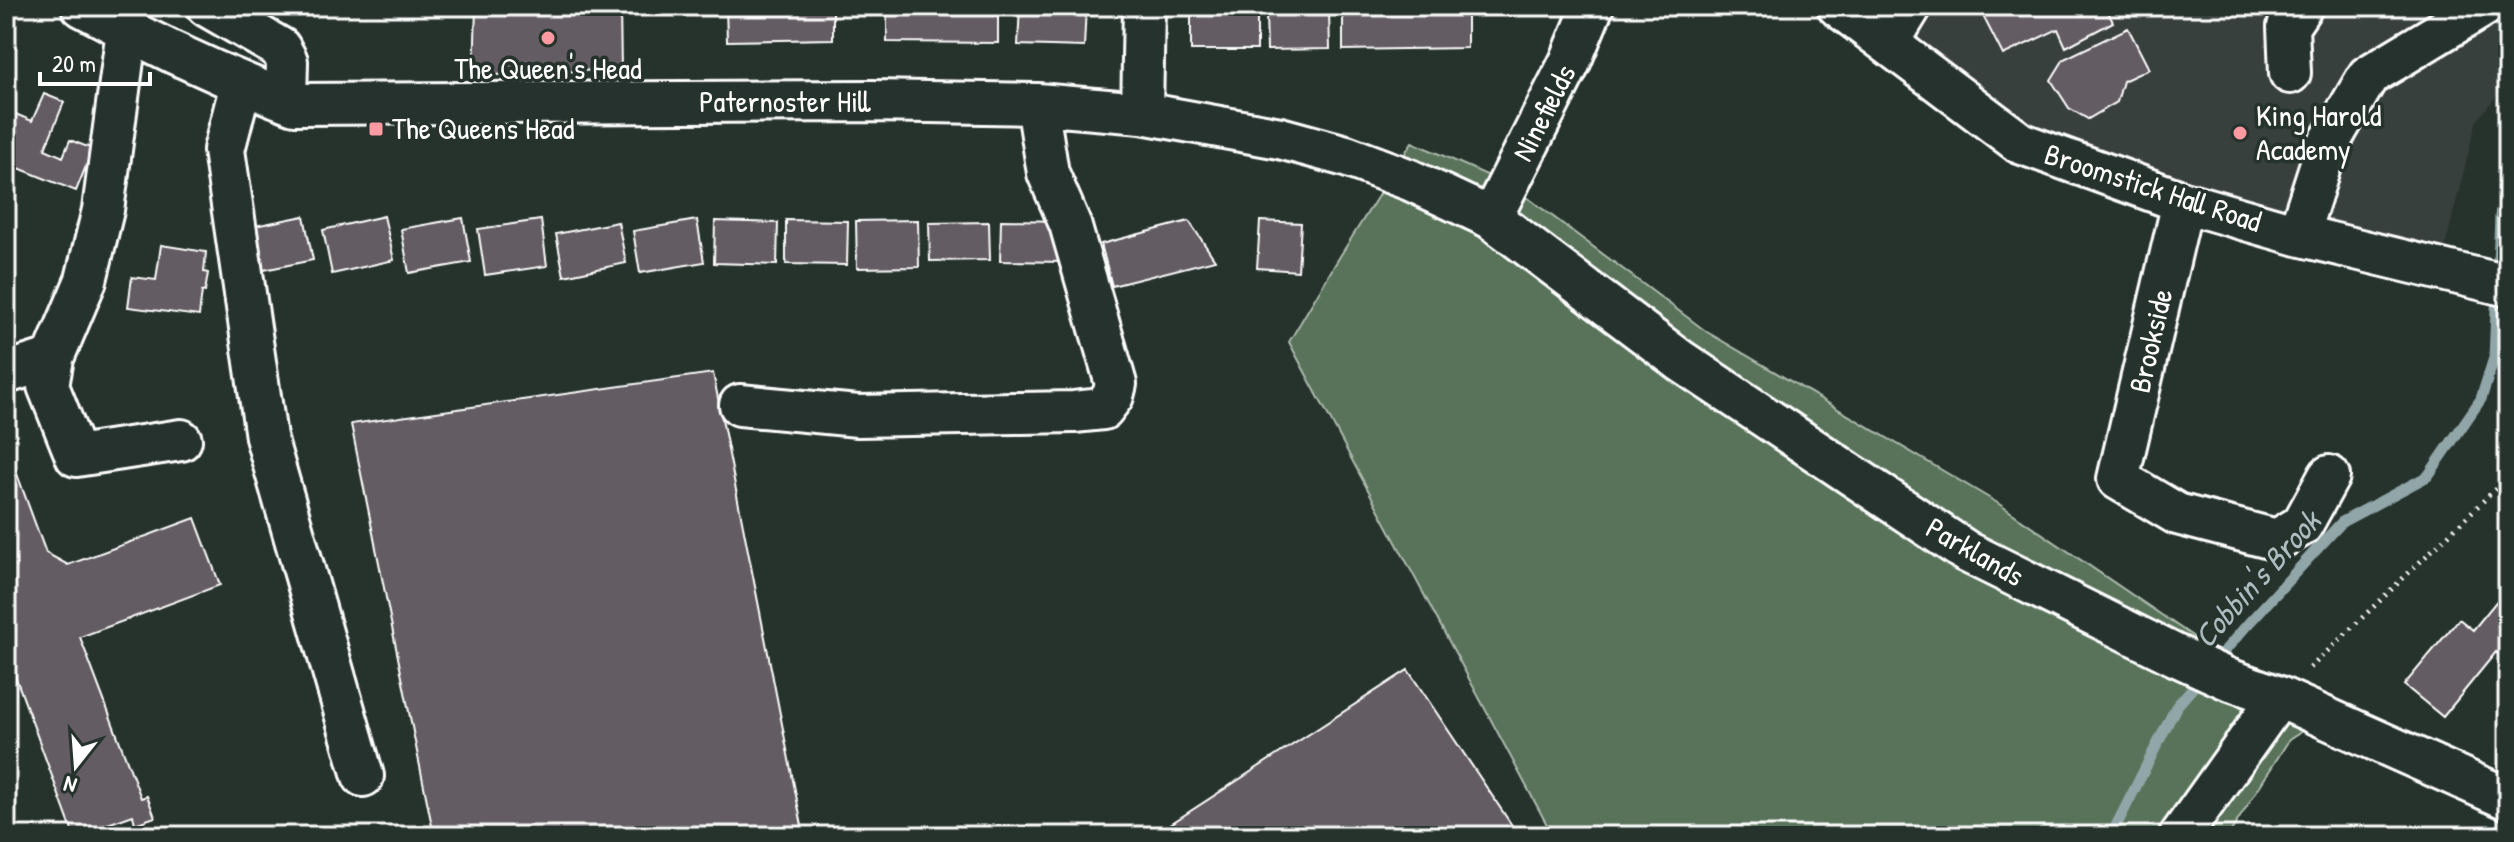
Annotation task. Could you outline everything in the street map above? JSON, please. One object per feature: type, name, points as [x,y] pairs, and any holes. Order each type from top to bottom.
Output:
[{"type":"street","name":"Paternoster Hill","points":[[82,6],[241,84],[295,104],[871,101],[1037,104],[1142,113],[1280,138],[1346,156],[1410,180],[1491,218]]},
{"type":"street","points":[[207,6],[280,48],[287,61],[286,100]]},
{"type":"street","points":[[1142,113],[1144,6]]},
{"type":"street","name":"Ninefields","points":[[1491,218],[1570,62],[1593,6]]},
{"type":"street","name":"Broomstick Hall Road","points":[[1838,6],[2020,143],[2183,202],[2298,235],[2508,286]]},
{"type":"street","points":[[1889,42],[1911,6]]},
{"type":"street","points":[[2290,73],[2288,27],[2302,6]]},
{"type":"street","points":[[2298,235],[2326,148],[2368,76],[2484,6]]},
{"type":"street","points":[[127,30],[103,210],[86,280],[53,358],[48,386],[76,456],[181,440]]},
{"type":"street","points":[[241,84],[224,150],[266,437],[363,776]]},
{"type":"street","points":[[740,405],[858,416],[1103,409],[1113,396],[1116,384],[1070,224],[1048,173],[1037,104]]},
{"type":"street","name":"Brookside","points":[[2183,202],[2118,479],[2177,514],[2277,540],[2302,525],[2329,476]]},
{"type":"street","name":"Parklands","points":[[1491,218],[1681,361],[1967,552],[2184,660],[2279,697],[2508,799]]},
{"type":"street","points":[[6,373],[53,358]]},
{"type":"street","points":[[2180,836],[2279,697]]},
{"type":"path","points":[[2279,697],[2508,477]]},
{"type":"shaded area","name":"King Harold Academy","points":[[1838,6],[2508,6],[2508,81],[2476,122],[2439,271],[2020,143]]},
{"type":"green space","points":[[1412,142],[1512,186],[1707,332],[1996,502],[2317,721],[2289,740],[2228,836],[1553,836],[1289,342]]},
{"type":"building","name":"The Queen's Head","points":[[476,6],[620,6],[621,69],[474,76]]},
{"type":"building","points":[[726,6],[833,6],[833,39],[727,41]]},
{"type":"building","points":[[887,6],[998,6],[998,43],[887,42]]},
{"type":"building","points":[[1020,6],[1086,6],[1084,47],[1018,45]]},
{"type":"building","points":[[1343,6],[1467,6],[1467,48],[1343,50]]},
{"type":"building","points":[[1978,6],[2105,6],[2113,22],[2066,47],[2058,29],[2003,55]]},
{"type":"building","points":[[1257,10],[1257,50],[1191,50],[1191,11]]},
{"type":"building","points":[[1329,11],[1330,49],[1267,50],[1266,12]]},
{"type":"building","points":[[2128,28],[2149,69],[2123,81],[2117,102],[2088,119],[2069,108],[2051,80],[2064,59]]},
{"type":"building","points":[[44,94],[64,102],[45,149],[63,157],[70,140],[93,149],[76,191],[6,163],[6,110],[32,121]]},
{"type":"building","points":[[304,216],[313,260],[254,272],[245,228]]},
{"type":"building","points":[[384,216],[394,260],[332,274],[323,230]]},
{"type":"building","points":[[463,218],[471,262],[409,273],[401,229]]},
{"type":"building","points":[[541,220],[547,266],[485,275],[478,229]]},
{"type":"building","points":[[697,220],[704,262],[640,273],[633,231]]},
{"type":"building","points":[[786,220],[848,221],[847,265],[786,264]]},
{"type":"building","points":[[918,220],[919,267],[857,268],[856,221]]},
{"type":"building","points":[[1001,220],[1064,221],[1063,262],[1000,261]]},
{"type":"building","points":[[715,221],[778,223],[777,265],[714,263]]},
{"type":"building","points":[[1189,221],[1215,260],[1112,286],[1101,244]]},
{"type":"building","points":[[1260,221],[1301,223],[1298,271],[1257,268]]},
{"type":"building","points":[[618,222],[626,263],[564,276],[556,234]]},
{"type":"building","points":[[989,222],[990,260],[930,261],[929,223]]},
{"type":"building","points":[[161,245],[206,252],[204,272],[208,273],[199,316],[128,307],[132,277],[156,280]]},
{"type":"building","points":[[713,373],[804,836],[434,836],[351,424]]},
{"type":"building","points":[[6,444],[46,553],[68,565],[195,518],[220,585],[80,637],[141,798],[147,796],[155,817],[135,824],[133,815],[74,836],[10,662],[6,664]]},
{"type":"building","points":[[6,444],[46,553],[68,565],[195,518],[220,585],[80,637],[141,798],[147,796],[155,817],[135,824],[133,815],[74,836],[10,662],[6,664]]},
{"type":"building","points":[[2508,587],[2508,657],[2506,660],[2496,652],[2443,717],[2404,685],[2459,619],[2473,630]]},
{"type":"building","points":[[1408,670],[1519,836],[1152,836]]},
{"type":"waterway","name":"Cobbin's Brook","points":[[2111,836],[2176,707],[2342,522],[2428,476],[2481,399],[2494,358],[2500,216],[2508,159]]},
{"type":"place","name":"The Queen's Head","points":[[548,38]]},
{"type":"place","name":"The Queens Head","points":[[376,129]]},
{"type":"place","name":"King Harold Academy","points":[[2240,133]]}]
